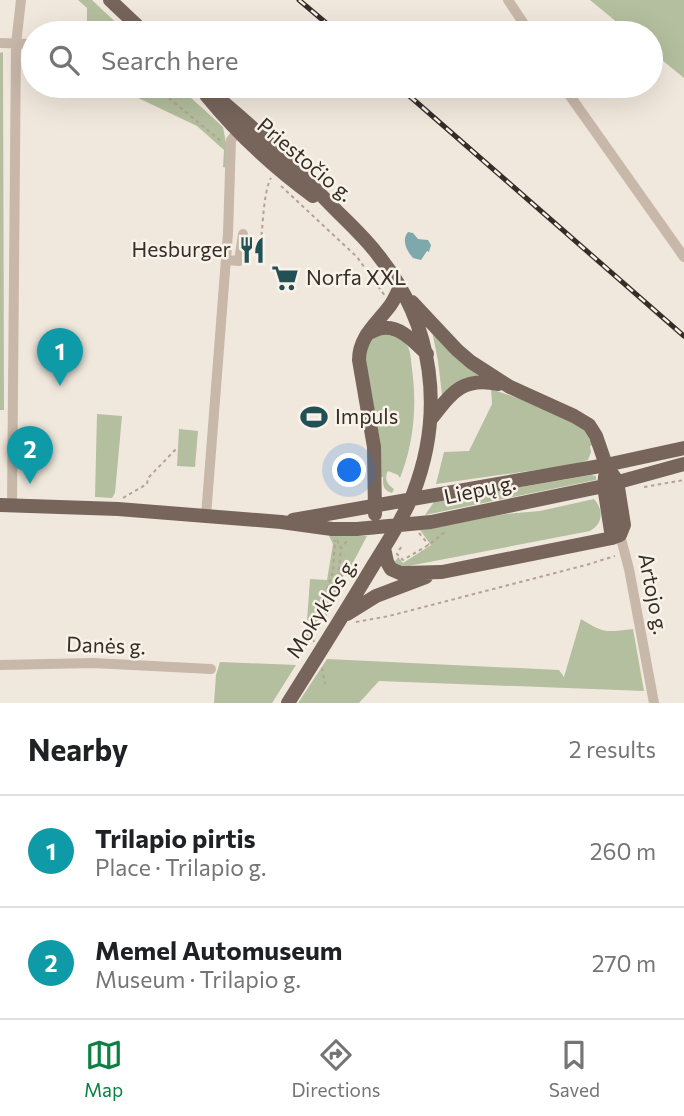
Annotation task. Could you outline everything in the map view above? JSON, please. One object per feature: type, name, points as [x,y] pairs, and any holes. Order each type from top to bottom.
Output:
[{"type":"main road","points":[[110,0],[132,21]]},
{"type":"main road","name":"Priestočio g.","points":[[210,98],[226,120],[243,127],[296,169],[380,257],[402,290],[421,329],[431,393],[429,435],[420,473],[406,510],[387,542]]},
{"type":"main road","name":"Priestočio g.","points":[[243,127],[257,149],[288,178],[345,220]]},
{"type":"main road","points":[[350,619],[376,596],[442,572],[616,536],[611,484],[596,436],[589,425],[574,415],[510,387],[478,367],[457,350],[402,290],[366,335],[359,351],[374,447],[376,527]]},
{"type":"main road","points":[[366,335],[382,328],[398,331],[427,354]]},
{"type":"main road","points":[[431,419],[458,388],[466,384],[484,381],[510,387]]},
{"type":"main road","name":"Liepų g.","points":[[281,522],[606,466],[684,448]]},
{"type":"main road","name":"Liepų g.","points":[[6,505],[118,509],[281,522],[326,529],[376,527],[430,522],[611,484],[684,464]]},
{"type":"main road","points":[[387,542],[387,562],[391,569],[400,573],[442,572]]},
{"type":"main road","name":"Mokyklos g.","points":[[288,703],[350,619],[387,542]]},
{"type":"street","points":[[6,505],[16,44],[21,0]]},
{"type":"street","points":[[508,0],[522,21]]},
{"type":"street","points":[[0,43],[21,44]]},
{"type":"street","points":[[571,98],[684,257]]},
{"type":"street","points":[[206,516],[226,260],[229,150],[231,140],[243,127]]},
{"type":"street","points":[[229,150],[257,149]]},
{"type":"street","points":[[226,260],[239,261],[243,234]]},
{"type":"street","name":"Artojo g.","points":[[616,536],[626,553],[654,703]]},
{"type":"street","name":"Danės g.","points":[[0,665],[93,663],[211,669]]},
{"type":"path","points":[[169,98],[229,150]]},
{"type":"path","points":[[260,256],[265,195],[267,184],[272,177]]},
{"type":"path","points":[[282,187],[357,257],[385,296]]},
{"type":"path","points":[[119,499],[147,484],[148,478],[178,447]]},
{"type":"path","points":[[315,647],[311,634],[333,572],[335,540],[326,529]]},
{"type":"path","points":[[401,547],[397,554],[403,560],[429,545]]},
{"type":"path","points":[[336,598],[341,548]]},
{"type":"path","points":[[350,619],[389,616],[626,553]]},
{"type":"path","points":[[338,575],[348,575]]},
{"type":"path","points":[[319,659],[325,684]]},
{"type":"green space","points":[[78,0],[92,0],[114,21],[87,21],[87,8]]},
{"type":"green space","points":[[590,0],[684,0],[684,78],[663,61],[663,21],[615,21]]},
{"type":"green space","points":[[3,52],[4,410],[0,410],[0,53]]},
{"type":"green space","points":[[138,98],[191,98],[223,127],[228,154],[227,168],[223,167],[224,150],[197,126]]},
{"type":"green space","points":[[431,326],[481,375],[442,395]]},
{"type":"green space","points":[[385,332],[401,339],[408,347],[414,397],[413,424],[405,465],[400,478],[388,471],[386,476],[394,489],[392,493],[385,489],[383,477],[380,477],[379,437],[365,357],[369,341]]},
{"type":"green space","points":[[491,389],[582,427],[593,445],[590,446],[588,460],[565,467],[436,484],[444,452],[469,451],[492,404]]},
{"type":"green space","points":[[97,414],[122,416],[115,493],[112,498],[95,497]]},
{"type":"green space","points":[[179,429],[198,431],[195,467],[177,466]]},
{"type":"green space","points":[[596,476],[596,480],[425,515],[434,502]]},
{"type":"green space","points":[[594,499],[601,516],[598,525],[590,531],[398,568],[395,562],[398,557],[403,563],[431,545],[420,530],[505,514],[540,511]]},
{"type":"green space","points":[[329,536],[367,536],[347,574],[345,573],[341,580],[343,582],[325,619],[305,649],[310,579],[327,580],[333,544]]},
{"type":"green space","points":[[581,619],[606,631],[633,629],[644,691],[379,681],[359,703],[298,703],[327,659],[559,670],[564,677]]},
{"type":"green space","points":[[220,662],[296,665],[272,703],[214,703]]},
{"type":"water","points":[[408,232],[418,239],[428,240],[431,245],[429,252],[427,251],[421,260],[413,258],[407,249],[405,238]]},
{"type":"railway","points":[[299,0],[324,21]]},
{"type":"railway","points":[[412,98],[684,336]]},
{"type":"place","name":"Hesburger","points":[[252,250]]},
{"type":"place","name":"Norfa XXL","points":[[285,278]]},
{"type":"place","name":"Trilapio pirtis","points":[[60,386]]},
{"type":"place","name":"Impuls","points":[[314,417]]},
{"type":"place","name":"Memel Automuseum","points":[[30,484]]}]
